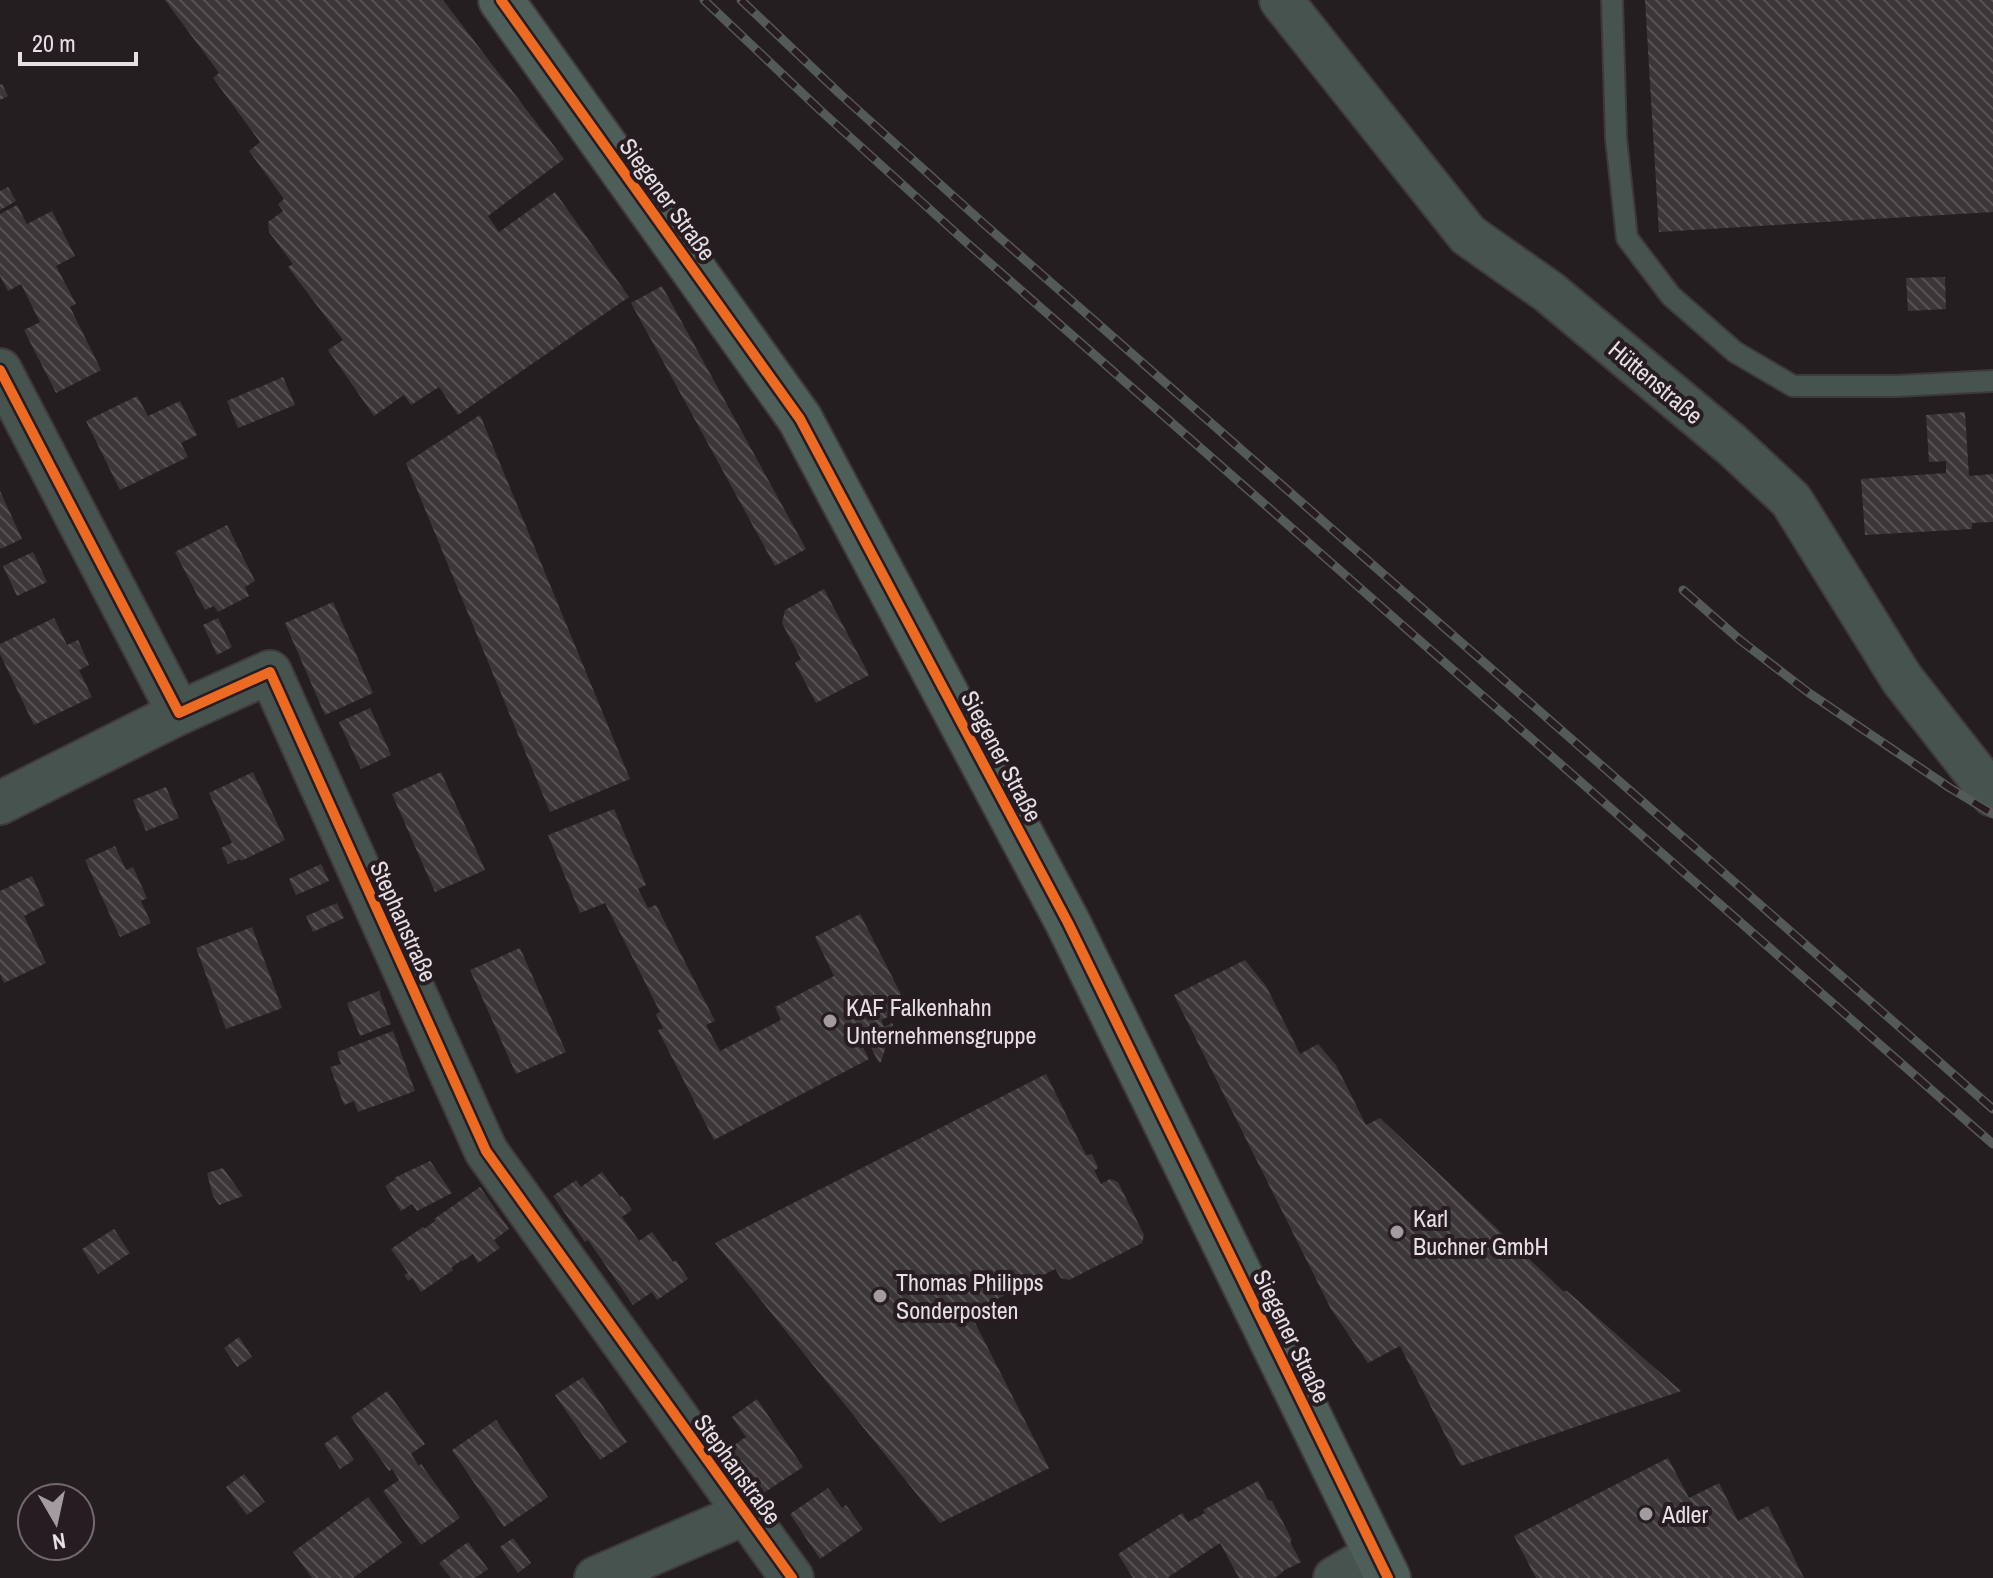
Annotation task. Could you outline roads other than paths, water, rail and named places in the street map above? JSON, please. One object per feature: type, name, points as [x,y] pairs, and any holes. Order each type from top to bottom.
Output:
[{"type":"main road","name":"Siegener Straße","points":[[501,0],[800,419],[1068,923],[1382,1566]]},
{"type":"street","name":"Hüttenstraße","points":[[1281,0],[1468,235],[1549,292],[1732,445],[1791,500],[1902,679],[1990,788]]},
{"type":"street","points":[[0,370],[179,713],[0,803]]},
{"type":"street","name":"Stephanstraße","points":[[179,713],[270,672],[486,1151],[792,1578]]},
{"type":"street","points":[[596,1578],[746,1513]]},
{"type":"street","points":[[1335,1578],[1382,1566]]},
{"type":"lane","points":[[1612,0],[1616,138],[1627,238],[1671,296],[1735,352],[1793,386],[1897,386],[1993,381]]},
{"type":"railway","points":[[704,0],[967,243],[1993,1144]]},
{"type":"railway","points":[[741,0],[983,223],[1993,1109]]},
{"type":"railway","points":[[1683,590],[1740,640],[1809,693],[1993,814]]},
{"type":"place","name":"KAF Falkenhahn Unternehmensgruppe","points":[[830,1021]]},
{"type":"place","name":"Karl Buchner GmbH","points":[[1397,1232]]},
{"type":"place","name":"Thomas Philipps Sonderposten","points":[[880,1296]]},
{"type":"place","name":"Adler","points":[[1646,1514]]}]
